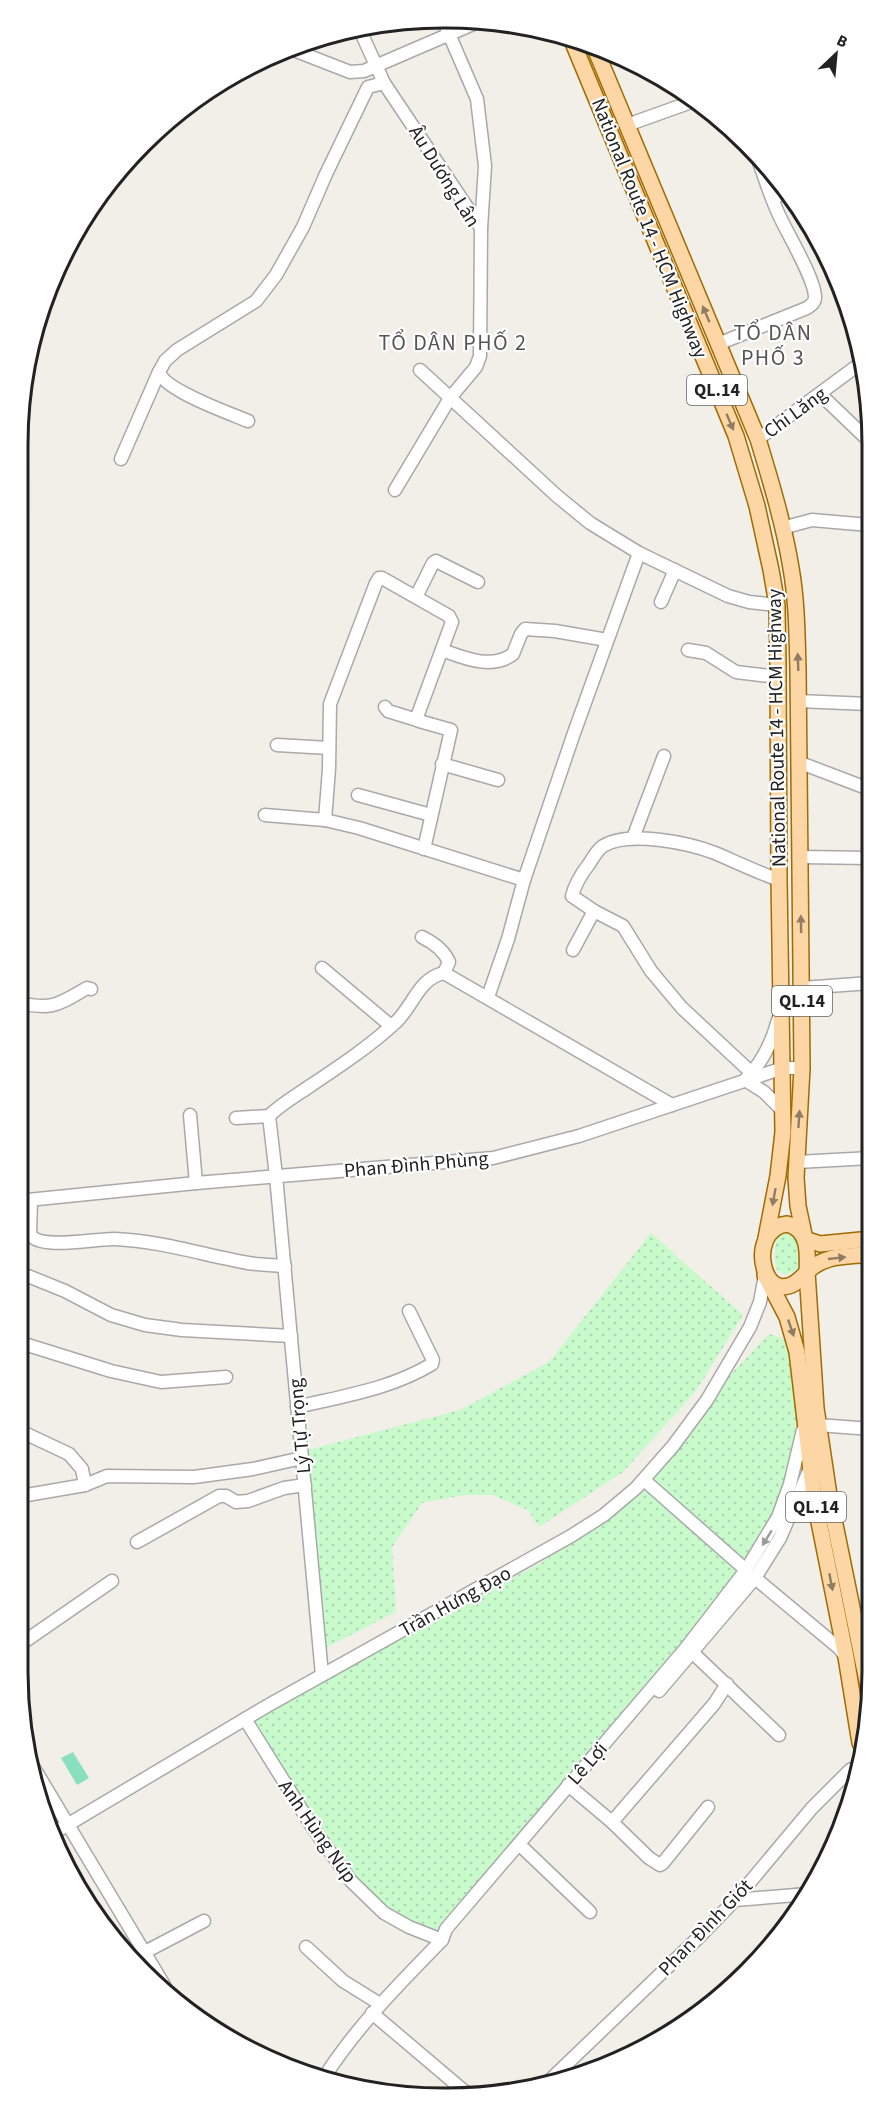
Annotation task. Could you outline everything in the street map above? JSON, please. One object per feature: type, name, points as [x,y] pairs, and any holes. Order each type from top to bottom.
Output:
[{"type":"main road","name":"National Route 14 - HCM Highway","points":[[576,50],[736,436],[757,506],[777,605],[778,879],[783,1132],[778,1176],[766,1238]]},
{"type":"main road","name":"National Route 14 - HCM Highway","points":[[599,58],[758,439],[791,569],[796,608],[802,988],[802,1068],[797,1162],[798,1206],[805,1239]]},
{"type":"main road","points":[[637,197],[654,192]]},
{"type":"main road","points":[[778,762],[798,762]]},
{"type":"main road","points":[[807,1272],[805,1239],[798,1229],[787,1224],[774,1227],[766,1238],[763,1260],[765,1275],[770,1281],[784,1287],[798,1282],[815,1264],[829,1258],[862,1255]]},
{"type":"main road","points":[[805,1239],[820,1244],[862,1240]]},
{"type":"main road","name":"QL.14","points":[[807,1272],[814,1429],[812,1465],[814,1497],[857,1728]]},
{"type":"main road","name":"QL.14","points":[[765,1275],[793,1333],[862,1641]]},
{"type":"main road","points":[[812,1465],[814,1429]]},
{"type":"street","points":[[446,28],[477,99],[485,166],[481,228]]},
{"type":"street","points":[[303,54],[350,72],[364,71],[462,29]]},
{"type":"street","name":"Âu Dương Lân","points":[[363,37],[384,83],[481,228],[481,349],[476,367],[450,398],[395,490]]},
{"type":"street","points":[[122,459],[165,362],[177,350],[256,301],[276,275],[303,227],[368,87],[384,83]]},
{"type":"street","points":[[627,125],[684,105]]},
{"type":"street","points":[[718,344],[807,308],[815,299],[797,250],[765,179]]},
{"type":"street","points":[[772,198],[778,196]]},
{"type":"street","name":"Chi Lăng","points":[[758,439],[854,368]]},
{"type":"street","points":[[420,370],[557,496],[590,523],[639,553],[728,596],[749,602],[777,605]]},
{"type":"street","points":[[159,372],[165,382],[179,391],[248,421]]},
{"type":"street","points":[[820,394],[862,434]]},
{"type":"street","points":[[782,528],[812,520],[862,525]]},
{"type":"street","points":[[488,997],[508,939],[524,880],[639,553]]},
{"type":"street","points":[[416,597],[436,561],[478,582]]},
{"type":"street","points":[[661,602],[675,570]]},
{"type":"street","points":[[325,820],[330,704],[379,578],[416,597],[451,619],[452,622],[417,720]]},
{"type":"street","points":[[442,650],[470,660],[500,661],[513,654],[521,633],[525,629],[555,631],[607,640]]},
{"type":"street","points":[[688,650],[706,653],[736,672],[778,677]]},
{"type":"street","points":[[798,701],[862,704]]},
{"type":"street","points":[[385,707],[388,711],[451,730],[424,849]]},
{"type":"street","points":[[277,746],[329,748]]},
{"type":"street","points":[[633,838],[664,756]]},
{"type":"street","points":[[798,762],[862,786]]},
{"type":"street","points":[[442,764],[498,780]]},
{"type":"street","points":[[358,795],[431,815]]},
{"type":"street","points":[[265,815],[325,820],[524,880]]},
{"type":"street","points":[[778,879],[746,868],[714,853],[661,841],[633,838],[618,840],[603,846],[582,874],[573,896],[594,911],[623,926],[651,971],[682,1008],[783,1111]]},
{"type":"street","points":[[800,857],[862,858]]},
{"type":"street","points":[[573,950],[594,911]]},
{"type":"street","points":[[422,937],[431,941],[446,955],[449,962],[444,973]]},
{"type":"street","points":[[322,969],[391,1026]]},
{"type":"street","points":[[236,1118],[269,1116],[399,1020],[428,980],[444,973],[672,1105]]},
{"type":"street","points":[[802,988],[862,984]]},
{"type":"street","points":[[28,1004],[46,1007],[63,1003],[87,988],[91,989]]},
{"type":"street","points":[[751,1077],[767,1051],[781,1008]]},
{"type":"street","points":[[751,1077],[776,1055],[782,1044]]},
{"type":"street","name":"Phan Đình Phùng","points":[[28,1201],[196,1183],[493,1158],[579,1136],[751,1077],[783,1068],[802,1068]]},
{"type":"street","points":[[190,1115],[196,1183]]},
{"type":"street","name":"Lý Tự Trọng","points":[[269,1116],[322,1675]]},
{"type":"street","points":[[797,1162],[862,1158]]},
{"type":"street","points":[[28,1223],[30,1234],[35,1240],[47,1243],[129,1239],[186,1248],[250,1263],[285,1266]]},
{"type":"street","name":"Trần Hưng Đạo","points":[[60,1830],[245,1719],[572,1536],[604,1515],[644,1480],[707,1400],[737,1350],[760,1302],[765,1275]]},
{"type":"street","points":[[28,1276],[65,1291],[111,1316],[145,1325],[182,1330],[291,1336]]},
{"type":"street","points":[[297,1407],[360,1393],[421,1371],[432,1364],[433,1360],[409,1311]]},
{"type":"street","points":[[28,1345],[111,1371],[161,1382],[226,1377]]},
{"type":"street","points":[[814,1429],[862,1429]]},
{"type":"street","name":"Lê Lợi","points":[[329,2070],[341,2051],[376,2008],[442,1940],[446,1929],[571,1788],[686,1648],[751,1574],[778,1517],[814,1429]]},
{"type":"street","points":[[28,1435],[69,1454],[82,1469],[85,1485]]},
{"type":"street","points":[[28,1495],[85,1485],[106,1476],[194,1477],[253,1469],[302,1458]]},
{"type":"street","points":[[442,1940],[452,1934],[571,1788],[693,1653],[780,1538],[812,1465]]},
{"type":"street","points":[[644,1480],[838,1648],[847,1664],[862,1667]]},
{"type":"street","points":[[137,1542],[219,1496],[226,1496],[236,1502],[248,1501],[284,1488],[305,1485]]},
{"type":"street","points":[[28,1639],[112,1581]]},
{"type":"street","points":[[693,1653],[779,1735]]},
{"type":"street","points":[[612,1822],[714,1704],[727,1684]]},
{"type":"street","name":"Anh Hùng Núp","points":[[245,1719],[313,1828],[351,1881],[384,1913],[426,1935],[442,1940]]},
{"type":"street","name":"Phan Đình Giót","points":[[559,2071],[735,1900],[812,1808],[849,1771]]},
{"type":"street","points":[[46,1787],[157,1972]]},
{"type":"street","points":[[571,1788],[650,1858],[660,1864],[708,1807]]},
{"type":"street","points":[[524,1848],[590,1912]]},
{"type":"street","points":[[735,1900],[795,1896]]},
{"type":"street","points":[[146,1952],[204,1921]]},
{"type":"street","points":[[306,1947],[376,2008],[461,2087]]},
{"type":"green space","points":[[792,1231],[799,1237],[801,1263],[797,1270],[786,1275],[778,1271],[776,1267],[775,1246],[782,1233]]},
{"type":"green space","points":[[651,1233],[743,1315],[696,1391],[623,1472],[539,1527],[528,1510],[492,1495],[464,1495],[422,1503],[392,1547],[396,1612],[325,1648],[308,1450],[460,1410],[549,1362]]},
{"type":"green space","points":[[769,1334],[789,1344],[794,1354],[797,1402],[795,1428],[791,1453],[777,1500],[746,1570],[442,1940],[366,1897],[275,1769],[250,1716],[541,1563],[604,1515]]},
{"type":"green space","points":[[73,1752],[89,1778],[77,1785],[61,1758]]},
{"type":"district","name":"TỔ DÂN PHỐ 2","points":[[453,342]]},
{"type":"district","name":"TỔ DÂN PHỐ 3","points":[[773,344]]}]
